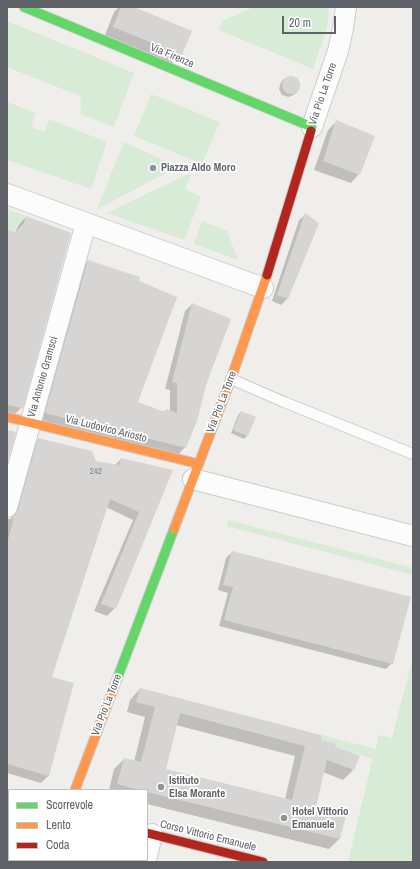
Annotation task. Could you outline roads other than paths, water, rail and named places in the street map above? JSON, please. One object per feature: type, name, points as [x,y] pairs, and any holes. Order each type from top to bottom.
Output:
[{"type":"street","name":"Via Firenze","points":[[24,7],[312,127]]},
{"type":"street","name":"Via Pio La Torre","points":[[75,789],[231,379],[263,288],[312,127],[338,51],[346,7]]},
{"type":"street","points":[[7,194],[263,288]]},
{"type":"street","name":"Via Antonio Gramsci","points":[[7,507],[86,223]]},
{"type":"street","name":"Via Ludovico Ariosto","points":[[7,417],[30,422],[196,472]]},
{"type":"street","points":[[196,472],[413,536]]},
{"type":"street","points":[[148,848],[150,833]]},
{"type":"street","name":"Corso Vittorio Emanuele","points":[[150,833],[263,862]]},
{"type":"lane","points":[[231,379],[413,454]]},
{"type":"place","name":"Piazza Aldo Moro","points":[[153,168]]},
{"type":"place","name":"Istituto Elsa Morante","points":[[161,787]]},
{"type":"place","name":"Hotel Vittorio Emanuele","points":[[284,818]]}]
